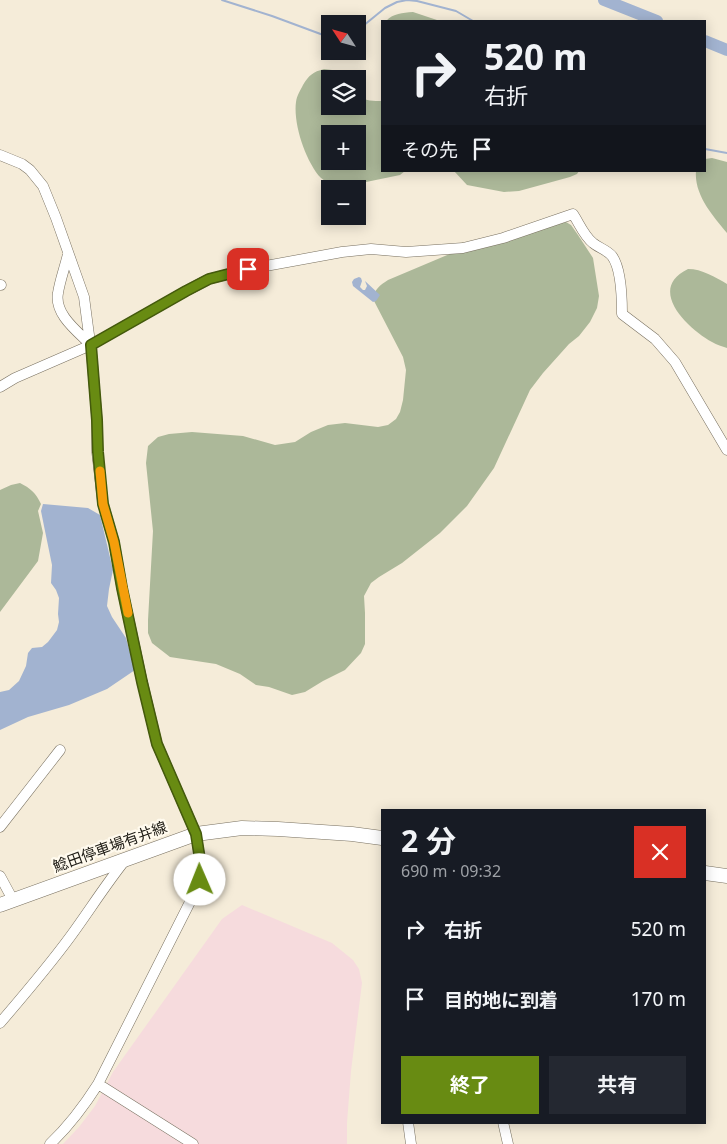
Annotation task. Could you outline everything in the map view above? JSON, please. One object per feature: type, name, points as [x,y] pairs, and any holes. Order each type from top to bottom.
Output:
[{"type":"main road","name":"鯰田停車場有井線","points":[[7,902],[196,834],[242,828],[352,834],[381,838]]},
{"type":"main road","points":[[706,873],[727,876]]},
{"type":"street","points":[[0,155],[22,164],[36,176],[43,186],[84,297],[91,345],[103,504],[114,542],[142,682],[157,744],[196,834],[201,866],[200,880],[196,890],[98,1084],[74,1118],[50,1144]]},
{"type":"street","points":[[0,387],[15,378],[91,345],[209,279],[248,269],[342,252],[371,249],[406,252],[463,248],[503,238],[573,214],[591,242],[608,252],[616,264],[622,299],[622,314],[655,339],[676,362],[727,450]]},
{"type":"street","points":[[68,253],[57,295],[59,308],[67,321],[91,345]]},
{"type":"street","points":[[0,827],[60,750]]},
{"type":"street","points":[[0,1023],[70,936],[127,858]]},
{"type":"street","points":[[0,876],[7,902]]},
{"type":"street","points":[[98,1084],[193,1144]]},
{"type":"street","points":[[408,1124],[411,1144]]},
{"type":"street","points":[[503,1124],[508,1144]]},
{"type":"shaded area","points":[[242,905],[332,943],[353,960],[359,969],[362,983],[351,1071],[347,1144],[63,1144],[95,1106],[113,1072],[222,919]]},
{"type":"green space","points":[[413,12],[437,20],[387,20],[402,13]]},
{"type":"green space","points":[[324,69],[332,70],[321,70],[321,115],[366,115],[366,100],[381,101],[381,172],[404,172],[400,175],[366,182],[366,180],[324,180],[321,178],[315,171],[306,153],[297,121],[297,97],[307,79],[320,70]]},
{"type":"green space","points":[[712,158],[727,162],[727,233],[706,205],[698,188],[696,172],[706,172],[706,159]]},
{"type":"green space","points":[[455,172],[578,172],[570,177],[519,191],[504,192],[467,185]]},
{"type":"green space","points":[[566,222],[571,225],[593,258],[599,296],[597,308],[590,322],[579,336],[569,344],[530,390],[494,468],[467,506],[440,533],[402,563],[371,583],[364,596],[365,644],[361,653],[345,670],[305,692],[292,695],[269,687],[256,685],[240,674],[216,664],[170,657],[152,643],[148,633],[153,531],[146,463],[148,446],[158,437],[169,434],[192,432],[243,436],[275,445],[295,442],[311,432],[328,425],[345,423],[378,427],[388,425],[396,419],[400,412],[406,370],[403,357],[373,299],[378,288],[388,280],[452,253]]},
{"type":"green space","points":[[688,269],[703,272],[727,284],[727,348],[702,336],[692,328],[675,308],[671,297],[671,287],[676,277]]},
{"type":"green space","points":[[20,483],[32,491],[41,504],[38,511],[43,533],[38,561],[0,612],[0,490]]},
{"type":"water","points":[[359,277],[362,281],[360,287],[363,290],[367,286],[365,281],[380,295],[376,301],[373,302],[353,286],[352,282],[354,279]]},
{"type":"water","points":[[43,504],[88,508],[100,515],[113,570],[107,606],[126,638],[135,670],[107,689],[69,705],[28,717],[0,730],[0,692],[9,690],[19,681],[26,666],[28,653],[32,648],[42,647],[48,642],[57,630],[59,622],[59,598],[51,583],[52,565],[41,511]]},
{"type":"waterway","points":[[222,0],[321,34]]},
{"type":"waterway","points":[[366,23],[385,8],[397,2],[407,0],[456,11],[471,20]]},
{"type":"waterway","points":[[604,0],[654,20]]},
{"type":"waterway","points":[[706,41],[727,50]]},
{"type":"waterway","points":[[706,149],[727,153]]},
{"type":"slow traffic","points":[[100,471],[103,504],[114,542],[128,613]]},
{"type":"route","points":[[200,880],[201,866],[196,834],[157,744],[142,682],[114,542],[103,504],[91,345],[209,279],[248,269]]}]
